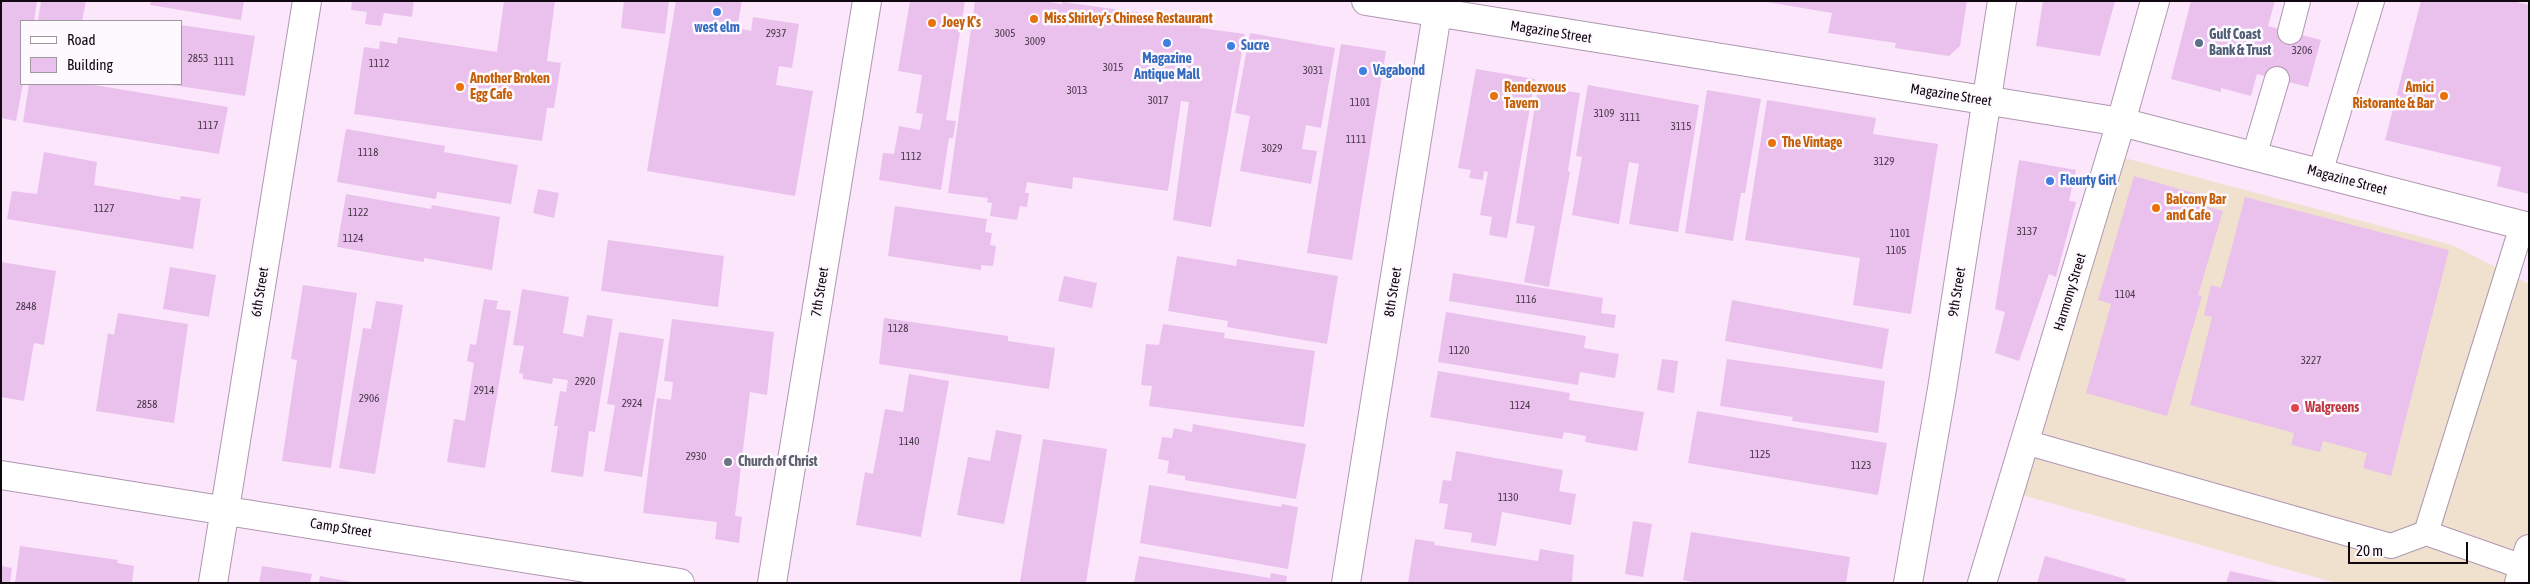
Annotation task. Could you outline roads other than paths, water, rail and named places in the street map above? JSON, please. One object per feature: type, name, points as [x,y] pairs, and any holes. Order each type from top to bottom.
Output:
[{"type":"street","name":"6th Street","points":[[213,583],[307,1]]},
{"type":"street","name":"7th Street","points":[[772,583],[867,1]]},
{"type":"street","name":"Magazine Street","points":[[1366,1],[1438,7],[2121,122],[2525,227]]},
{"type":"street","name":"9th Street","points":[[1908,583],[1988,100],[2002,1]]},
{"type":"street","name":"Harmony Street","points":[[1982,583],[2121,122],[2155,1]]},
{"type":"street","name":"8th Street","points":[[1346,583],[1438,7]]},
{"type":"street","name":"Camp Street","points":[[1,475],[680,583]]},
{"type":"lane","points":[[2290,32],[2298,1]]},
{"type":"lane","points":[[2320,173],[2372,1]]},
{"type":"lane","points":[[2254,156],[2277,79]]},
{"type":"lane","points":[[2426,533],[2525,227]]},
{"type":"lane","points":[[2025,442],[2390,546],[2426,533],[2524,566]]},
{"type":"place","name":"west elm","points":[[717,12]]},
{"type":"place","name":"Miss Shirley’s Chinese Restaurant","points":[[1034,19]]},
{"type":"place","name":"Joey K's","points":[[932,23]]},
{"type":"place","name":"Magazine Antique Mall","points":[[1167,43]]},
{"type":"place","name":"Gulf Coast Bank & Trust","points":[[2199,43]]},
{"type":"place","name":"Sucre","points":[[1231,46]]},
{"type":"place","name":"Vagabond","points":[[1363,71]]},
{"type":"place","name":"Another Broken Egg Cafe","points":[[460,87]]},
{"type":"place","name":"Rendezvous Tavern","points":[[1494,96]]},
{"type":"place","name":"Amici Ristorante & Bar","points":[[2444,96]]},
{"type":"place","name":"The Vintage","points":[[1772,143]]},
{"type":"place","name":"Fleurty Girl","points":[[2050,181]]},
{"type":"place","name":"Balcony Bar and Cafe","points":[[2156,208]]},
{"type":"place","name":"Walgreens","points":[[2295,408]]},
{"type":"place","name":"Church of Christ","points":[[728,462]]}]
